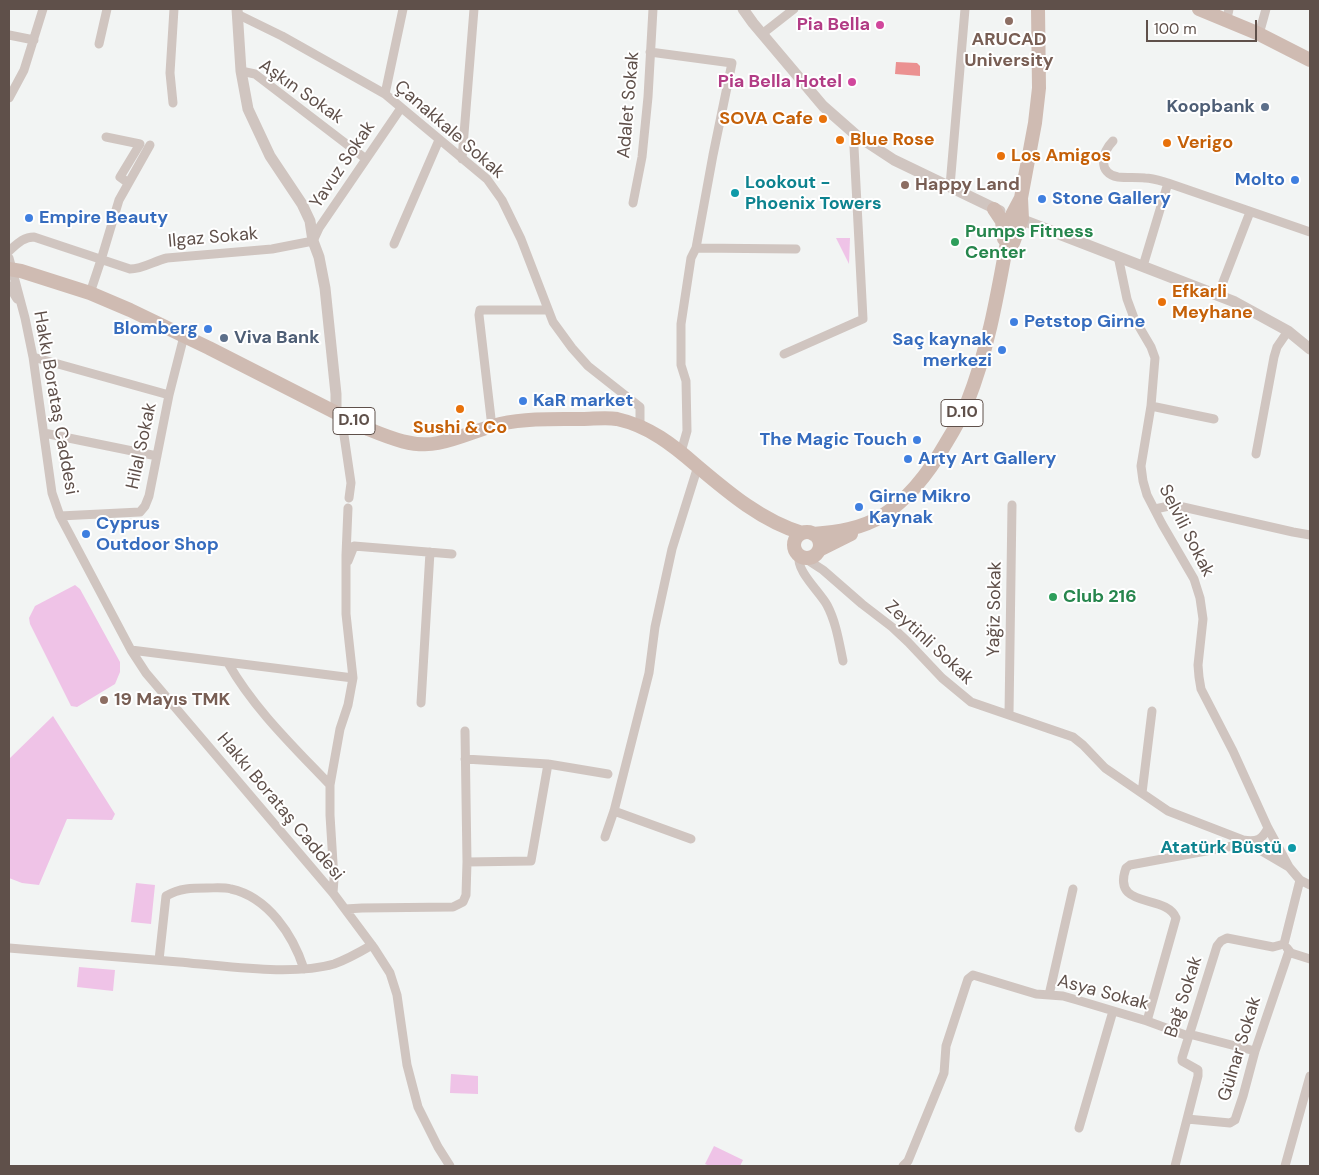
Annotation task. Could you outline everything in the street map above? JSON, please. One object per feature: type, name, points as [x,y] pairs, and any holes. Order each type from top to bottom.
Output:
[{"type":"main road","points":[[1033,9],[1039,26]]},
{"type":"main road","name":"D.10","points":[[1038,9],[1040,70]]},
{"type":"main road","name":"D.10","points":[[13,268],[90,293],[184,336],[388,437],[411,443],[436,444],[492,427],[529,419],[615,419],[640,425],[660,436],[757,512],[784,528],[808,534],[847,530],[881,517],[910,494],[933,466],[966,405],[984,355],[1005,252],[1022,198],[1035,122],[1046,28],[1046,9]]},
{"type":"main road","points":[[1198,9],[1257,32],[1310,60]]},
{"type":"main road","points":[[1224,10],[1310,52]]},
{"type":"main road","points":[[994,208],[1002,221],[1005,252]]},
{"type":"main road","name":"D.10","points":[[1003,266],[1012,248],[1017,217]]},
{"type":"main road","name":"D.10","points":[[757,512],[766,524],[799,554],[810,558],[848,536],[864,524]]},
{"type":"main road","points":[[799,554],[796,538],[808,534],[820,542],[818,552]]},
{"type":"street","points":[[9,98],[24,70],[43,9]]},
{"type":"street","points":[[99,44],[106,9]]},
{"type":"street","points":[[173,103],[170,72],[174,9]]},
{"type":"street","points":[[385,94],[404,9]]},
{"type":"street","points":[[462,159],[474,9]]},
{"type":"street","name":"Adalet Sokak","points":[[633,204],[642,157],[648,97],[653,9]]},
{"type":"street","points":[[743,9],[823,106],[856,135],[894,160],[994,208],[1235,302],[1288,331],[1310,346]]},
{"type":"street","points":[[762,34],[794,9]]},
{"type":"street","points":[[950,186],[965,9]]},
{"type":"street","points":[[1261,27],[1266,9]]},
{"type":"street","points":[[237,11],[241,70],[248,108],[270,156],[302,204],[310,221],[313,241],[320,257],[336,394],[351,483],[349,498]]},
{"type":"street","name":"Çanakkale Sokak","points":[[237,11],[385,94],[490,182],[502,200],[521,238],[553,322],[588,366],[640,407],[640,425]]},
{"type":"street","points":[[9,34],[34,40]]},
{"type":"street","points":[[650,52],[732,63],[696,248],[691,258],[681,324],[681,364],[686,381],[687,431],[681,452]]},
{"type":"street","name":"Aşkın Sokak","points":[[241,70],[255,74],[366,159]]},
{"type":"street","name":"Yavuz Sokak","points":[[313,241],[319,228],[401,108]]},
{"type":"street","points":[[784,354],[863,319],[854,147],[856,135]]},
{"type":"street","points":[[106,137],[140,144],[120,177],[127,182]]},
{"type":"street","points":[[394,244],[439,140]]},
{"type":"street","points":[[1114,141],[1103,156],[1108,172],[1117,177],[1147,178],[1168,183],[1310,232]]},
{"type":"street","points":[[90,293],[102,260],[112,219],[127,182],[150,144]]},
{"type":"street","points":[[1143,266],[1168,183]]},
{"type":"street","points":[[1218,295],[1250,212]]},
{"type":"street","name":"Ilgaz Sokak","points":[[9,252],[20,241],[27,237],[34,237],[130,270],[139,270],[155,261],[167,258],[272,249],[313,241]]},
{"type":"street","points":[[696,248],[796,249]]},
{"type":"street","name":"Selvili Sokak","points":[[1118,256],[1127,299],[1134,318],[1155,358],[1151,406],[1142,466],[1143,480],[1155,509],[1194,579],[1200,598],[1204,619],[1198,665],[1201,689],[1233,751],[1288,867]]},
{"type":"street","name":"Hakkı Borataş Caddesi","points":[[13,268],[34,357],[52,493],[60,516],[131,650],[146,673],[333,894],[372,945],[390,973],[396,995],[407,1065],[418,1107],[450,1166]]},
{"type":"street","points":[[9,286],[22,305]]},
{"type":"street","points":[[492,427],[479,315],[480,310],[548,310]]},
{"type":"street","points":[[1256,454],[1274,357],[1277,347],[1288,331]]},
{"type":"street","name":"Hilal Sokak","points":[[60,516],[140,512],[145,506],[149,496],[169,395],[184,336]]},
{"type":"street","points":[[34,357],[169,395]]},
{"type":"street","points":[[1151,406],[1214,419]]},
{"type":"street","points":[[44,433],[157,456]]},
{"type":"street","points":[[604,837],[614,810],[649,673],[655,627],[672,549],[698,466]]},
{"type":"street","name":"Yağiz Sokak","points":[[1009,714],[1012,504]]},
{"type":"street","points":[[1155,509],[1169,506],[1183,507],[1293,532],[1310,534]]},
{"type":"street","points":[[333,894],[330,785],[340,729],[348,705],[353,678],[346,614],[348,508]]},
{"type":"street","points":[[346,569],[354,546],[452,554]]},
{"type":"street","points":[[421,703],[430,552]]},
{"type":"street","points":[[818,552],[823,570]]},
{"type":"street","points":[[799,554],[798,561],[826,604],[834,620],[843,661]]},
{"type":"street","name":"Zeytinli Sokak","points":[[799,554],[823,570],[908,642],[942,678],[970,702],[1073,737],[1105,768],[1168,811],[1243,840],[1288,867],[1300,880],[1310,886]]},
{"type":"street","points":[[131,650],[353,678]]},
{"type":"street","points":[[228,663],[238,681],[279,730],[330,785]]},
{"type":"street","points":[[1142,793],[1152,710]]},
{"type":"street","points":[[345,909],[453,907],[463,902],[466,896],[467,862],[465,731]]},
{"type":"street","points":[[465,759],[548,764],[608,774]]},
{"type":"street","points":[[467,862],[531,861],[548,764]]},
{"type":"street","points":[[614,810],[691,839]]},
{"type":"street","points":[[1147,1021],[1176,918],[1171,910],[1140,899],[1126,890],[1123,880],[1126,868],[1130,865],[1233,846],[1243,840],[1255,842],[1263,837],[1268,828]]},
{"type":"street","name":"Gülnar Sokak","points":[[1187,1118],[1230,1123],[1235,1120],[1286,947],[1300,880]]},
{"type":"street","points":[[160,960],[166,896],[177,889],[230,889],[248,896],[266,908],[281,924],[297,948],[304,969]]},
{"type":"street","points":[[1049,995],[1073,889]]},
{"type":"street","name":"Bağ Sokak","points":[[1187,1118],[1198,1070],[1182,1061],[1188,1035],[1217,946],[1227,938],[1273,947],[1286,947]]},
{"type":"street","points":[[9,948],[266,969],[304,969],[334,964],[372,945]]},
{"type":"street","points":[[1286,947],[1291,953],[1310,960]]},
{"type":"street","name":"Asya Sokak","points":[[903,1166],[908,1161],[938,1091],[944,1073],[946,1046],[968,979],[973,975],[1036,994],[1076,1000],[1188,1035],[1255,1051]]},
{"type":"street","points":[[1079,1128],[1113,1011]]},
{"type":"street","points":[[1285,1166],[1310,1076]]},
{"type":"street","points":[[1175,1166],[1187,1118]]},
{"type":"shaded area","points":[[896,62],[917,63],[920,66],[920,76],[895,74]]},
{"type":"shaded area","points":[[836,238],[850,238],[849,264]]},
{"type":"shaded area","points":[[75,585],[80,589],[120,662],[120,672],[115,684],[77,707],[71,706],[30,624],[29,618],[35,606]]},
{"type":"shaded area","points":[[53,716],[115,814],[112,820],[67,819],[39,885],[22,883],[9,878],[9,759]]},
{"type":"shaded area","points":[[136,883],[155,885],[151,924],[131,922]]},
{"type":"shaded area","points":[[79,967],[115,970],[113,991],[77,987]]},
{"type":"shaded area","points":[[451,1074],[478,1076],[478,1094],[450,1093]]},
{"type":"shaded area","points":[[714,1146],[743,1160],[740,1166],[710,1166],[705,1164]]},
{"type":"place","name":"ARUCAD University","points":[[1009,21]]},
{"type":"place","name":"Pia Bella","points":[[880,25]]},
{"type":"place","name":"Pia Bella Hotel","points":[[852,82]]},
{"type":"place","name":"Koopbank","points":[[1265,107]]},
{"type":"place","name":"SOVA Cafe","points":[[823,119]]},
{"type":"place","name":"Blue Rose","points":[[840,140]]},
{"type":"place","name":"Verigo","points":[[1167,143]]},
{"type":"place","name":"Los Amigos","points":[[1001,156]]},
{"type":"place","name":"Molto","points":[[1295,180]]},
{"type":"place","name":"Happy Land","points":[[905,185]]},
{"type":"place","name":"Lookout - Phoenix Towers","points":[[735,193]]},
{"type":"place","name":"Stone Gallery","points":[[1042,199]]},
{"type":"place","name":"Empire Beauty","points":[[29,218]]},
{"type":"place","name":"Pumps Fitness Center","points":[[955,242]]},
{"type":"place","name":"Efkarli Meyhane","points":[[1162,302]]},
{"type":"place","name":"Petstop Girne","points":[[1014,322]]},
{"type":"place","name":"Blomberg","points":[[208,329]]},
{"type":"place","name":"Viva Bank","points":[[224,338]]},
{"type":"place","name":"Saç kaynak merkezi","points":[[1002,350]]},
{"type":"place","name":"KaR market","points":[[523,401]]},
{"type":"place","name":"Sushi & Co","points":[[460,409]]},
{"type":"place","name":"The Magic Touch","points":[[917,440]]},
{"type":"place","name":"Arty Art Gallery","points":[[908,459]]},
{"type":"place","name":"Girne Mikro Kaynak","points":[[859,507]]},
{"type":"place","name":"Cyprus Outdoor Shop","points":[[86,534]]},
{"type":"place","name":"Club 216","points":[[1053,597]]},
{"type":"place","name":"19 Mayıs TMK","points":[[104,700]]},
{"type":"place","name":"Atatürk Büstü","points":[[1292,848]]}]
